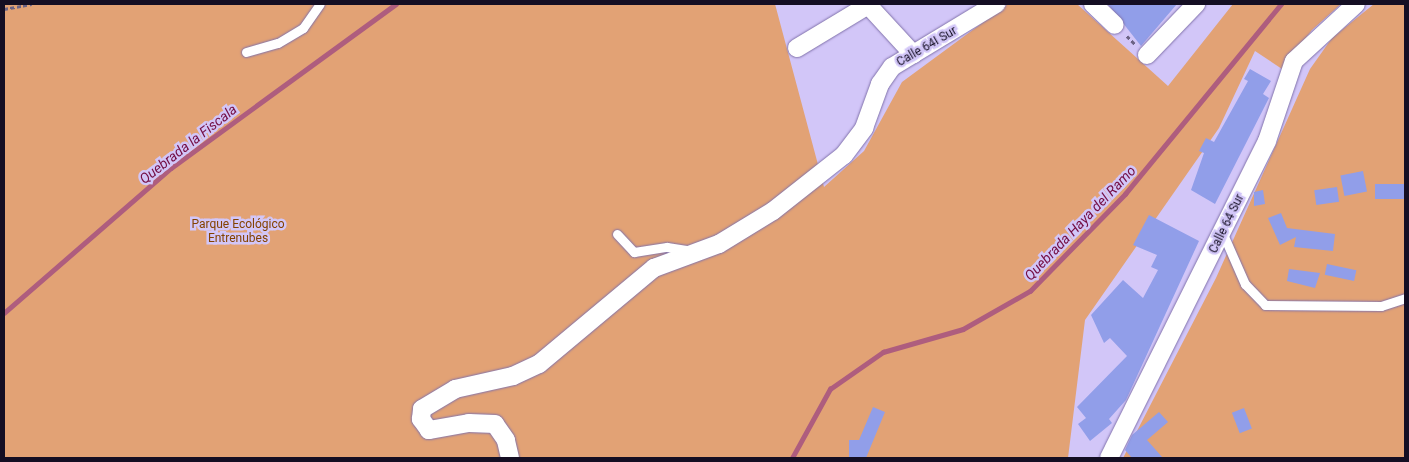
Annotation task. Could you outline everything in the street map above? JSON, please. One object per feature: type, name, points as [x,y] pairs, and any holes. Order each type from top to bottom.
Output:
[{"type":"street","points":[[797,48],[869,4],[912,54]]},
{"type":"street","name":"Calle 64I Sur","points":[[510,458],[506,440],[495,424],[469,423],[429,430],[421,419],[422,409],[455,389],[513,376],[539,364],[654,268],[719,244],[822,174],[844,155],[864,128],[880,84],[892,67],[996,4]]},
{"type":"street","points":[[1093,4],[1115,25]]},
{"type":"street","points":[[1147,55],[1196,4]]},
{"type":"street","name":"Calle 64 Sur","points":[[1109,458],[1223,234],[1267,141],[1294,62],[1356,4]]},
{"type":"lane","points":[[246,52],[278,43],[303,28],[320,4]]},
{"type":"lane","points":[[617,234],[634,252],[667,247],[695,252]]},
{"type":"lane","points":[[1223,234],[1245,284],[1265,305],[1381,306],[1405,298]]},
{"type":"path","points":[[4,9],[32,4]]},
{"type":"path","points":[[1115,25],[1147,55]]},
{"type":"green space","name":"Parque Ecológico Entrenubes","points":[[4,4],[775,4],[824,187],[864,151],[902,82],[1008,4],[1077,4],[1168,86],[1233,4],[1341,4],[1312,30],[1282,69],[1255,51],[1219,128],[1085,320],[1068,458],[4,458]]},
{"type":"green space","points":[[1374,4],[1405,4],[1405,458],[1123,458],[1216,278],[1310,69],[1332,38]]},
{"type":"building","points":[[1108,4],[1177,4],[1141,46]]},
{"type":"building","points":[[1250,69],[1271,81],[1263,94],[1269,98],[1215,204],[1191,190],[1204,153],[1199,151],[1206,138],[1214,142],[1248,81],[1244,79]]},
{"type":"building","points":[[1363,171],[1367,192],[1344,196],[1340,175]]},
{"type":"building","points":[[1375,184],[1405,184],[1405,199],[1375,199]]},
{"type":"building","points":[[1337,187],[1339,202],[1316,205],[1314,190]]},
{"type":"building","points":[[1263,190],[1265,204],[1254,206],[1254,192]]},
{"type":"building","points":[[1281,213],[1287,228],[1335,234],[1333,251],[1294,247],[1296,237],[1280,245],[1268,218]]},
{"type":"building","points":[[1149,215],[1199,241],[1126,400],[1109,419],[1112,423],[1090,441],[1078,424],[1086,418],[1077,407],[1127,356],[1110,338],[1104,343],[1091,315],[1123,280],[1143,298],[1158,270],[1151,267],[1157,255],[1133,245]]},
{"type":"building","points":[[1327,264],[1356,270],[1354,281],[1325,275]]},
{"type":"building","points":[[1289,269],[1320,273],[1315,288],[1287,281]]},
{"type":"building","points":[[873,407],[885,412],[866,458],[849,458],[849,440],[859,440]]},
{"type":"building","points":[[1244,408],[1252,429],[1240,433],[1232,413]]},
{"type":"building","points":[[1159,412],[1168,422],[1147,440],[1163,458],[1132,458],[1125,450],[1132,435]]},
{"type":"waterway","name":"Quebrada la Fiscala","points":[[4,313],[171,168],[396,4]]},
{"type":"waterway","name":"Quebrada Haya del Ramo","points":[[792,458],[830,389],[883,352],[963,329],[1030,291],[1125,194],[1281,4]]}]
